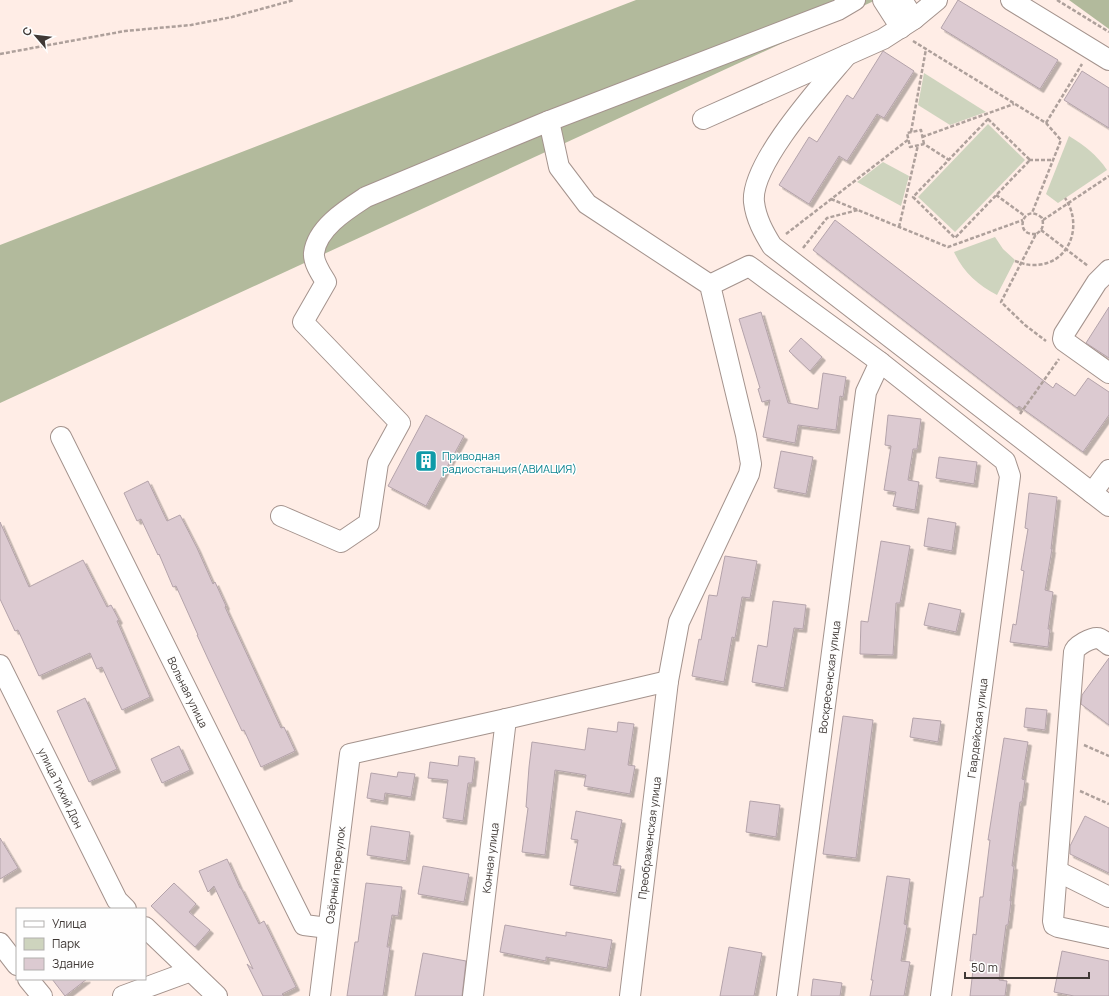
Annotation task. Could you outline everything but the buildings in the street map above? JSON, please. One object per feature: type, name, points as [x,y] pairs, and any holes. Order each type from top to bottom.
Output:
[{"type":"street","points":[[281,516],[341,542],[369,523],[378,463],[400,423],[303,322],[326,282],[318,267],[314,254],[319,240],[329,224],[366,197],[549,121],[838,10],[855,0]]},
{"type":"street","points":[[883,0],[908,23]]},
{"type":"street","points":[[902,0],[908,23]]},
{"type":"street","points":[[703,119],[883,39],[908,23],[938,0]]},
{"type":"street","points":[[1011,0],[1109,60]]},
{"type":"street","points":[[847,55],[794,118],[755,185],[754,202],[761,228],[772,245],[793,262],[1109,506]]},
{"type":"street","points":[[549,121],[559,166],[587,204],[710,285],[748,266],[880,362]]},
{"type":"street","points":[[1106,273],[1097,282],[1059,344],[1109,373]]},
{"type":"street","name":"Преображенская улица","points":[[630,996],[668,681],[679,622],[749,474],[751,464],[746,435],[710,285]]},
{"type":"street","name":"Гвардейская улица","points":[[880,362],[1005,461],[1010,476],[941,996]]},
{"type":"street","name":"Воскресенская улица","points":[[787,996],[866,392],[880,362]]},
{"type":"street","name":"Вольная улица","points":[[62,438],[304,925],[328,928]]},
{"type":"street","points":[[1092,494],[1109,470]]},
{"type":"street","points":[[1109,645],[1101,639],[1094,638],[1075,648],[1074,652],[1053,921],[1054,925],[1058,927],[1109,938]]},
{"type":"street","name":"улица Тихий Дон","points":[[0,665],[117,900],[125,908]]},
{"type":"street","points":[[506,719],[668,681]]},
{"type":"street","name":"Озёрный переулок","points":[[320,996],[350,754],[506,719]]},
{"type":"street","name":"Конная улица","points":[[473,996],[506,719]]},
{"type":"street","points":[[1057,871],[1109,897]]},
{"type":"street","points":[[146,928],[216,996]]},
{"type":"street","points":[[0,942],[16,964]]},
{"type":"street","points":[[122,996],[191,971]]},
{"type":"street","points":[[29,980],[42,996]]},
{"type":"path","points":[[0,54],[125,31],[191,25],[232,17],[294,0]]},
{"type":"path","points":[[1057,0],[1109,32]]},
{"type":"path","points":[[908,23],[907,38],[1046,123],[1061,140],[1032,213]]},
{"type":"path","points":[[911,132],[926,49]]},
{"type":"path","points":[[1046,123],[1091,49]]},
{"type":"path","points":[[922,137],[1014,103]]},
{"type":"path","points":[[1030,160],[955,238],[913,197],[988,119],[1030,160],[1053,160]]},
{"type":"path","points":[[924,144],[910,147],[907,133],[921,130],[924,144],[949,160]]},
{"type":"path","points":[[772,245],[908,139]]},
{"type":"path","points":[[899,227],[918,146]]},
{"type":"path","points":[[1043,220],[1109,176]]},
{"type":"path","points":[[996,195],[1025,216]]},
{"type":"path","points":[[1015,261],[1033,265],[1042,264],[1059,256],[1066,249],[1074,232],[1073,213],[1065,198]]},
{"type":"path","points":[[831,199],[948,247],[1023,220]]},
{"type":"path","points":[[793,262],[827,218],[859,210]]},
{"type":"path","points":[[1009,429],[1059,344],[1025,325],[1001,302],[1036,234],[1043,227],[1043,220],[1038,214],[1032,213],[1025,216],[1022,225],[1027,233],[1036,234]]},
{"type":"path","points":[[1041,230],[1066,249],[1106,273]]},
{"type":"path","points":[[1080,743],[1109,756]]},
{"type":"path","points":[[1076,789],[1109,804]]},
{"type":"green space","points":[[636,0],[876,0],[0,403],[0,245]]},
{"type":"green space","points":[[1069,0],[1109,0],[1109,29]]},
{"type":"green space","points":[[924,73],[986,112],[950,125],[918,105]]},
{"type":"green space","points":[[988,124],[1025,160],[955,232],[918,197]]},
{"type":"green space","points":[[1069,136],[1090,151],[1107,170],[1058,203],[1046,194]]},
{"type":"green space","points":[[883,162],[909,176],[901,206],[857,182]]},
{"type":"green space","points":[[995,237],[1003,249],[1015,260],[997,295],[977,282],[967,272],[954,252]]},
{"type":"place","name":"Приводная радиостанция(АВИАЦИЯ)","points":[[426,461]]}]
